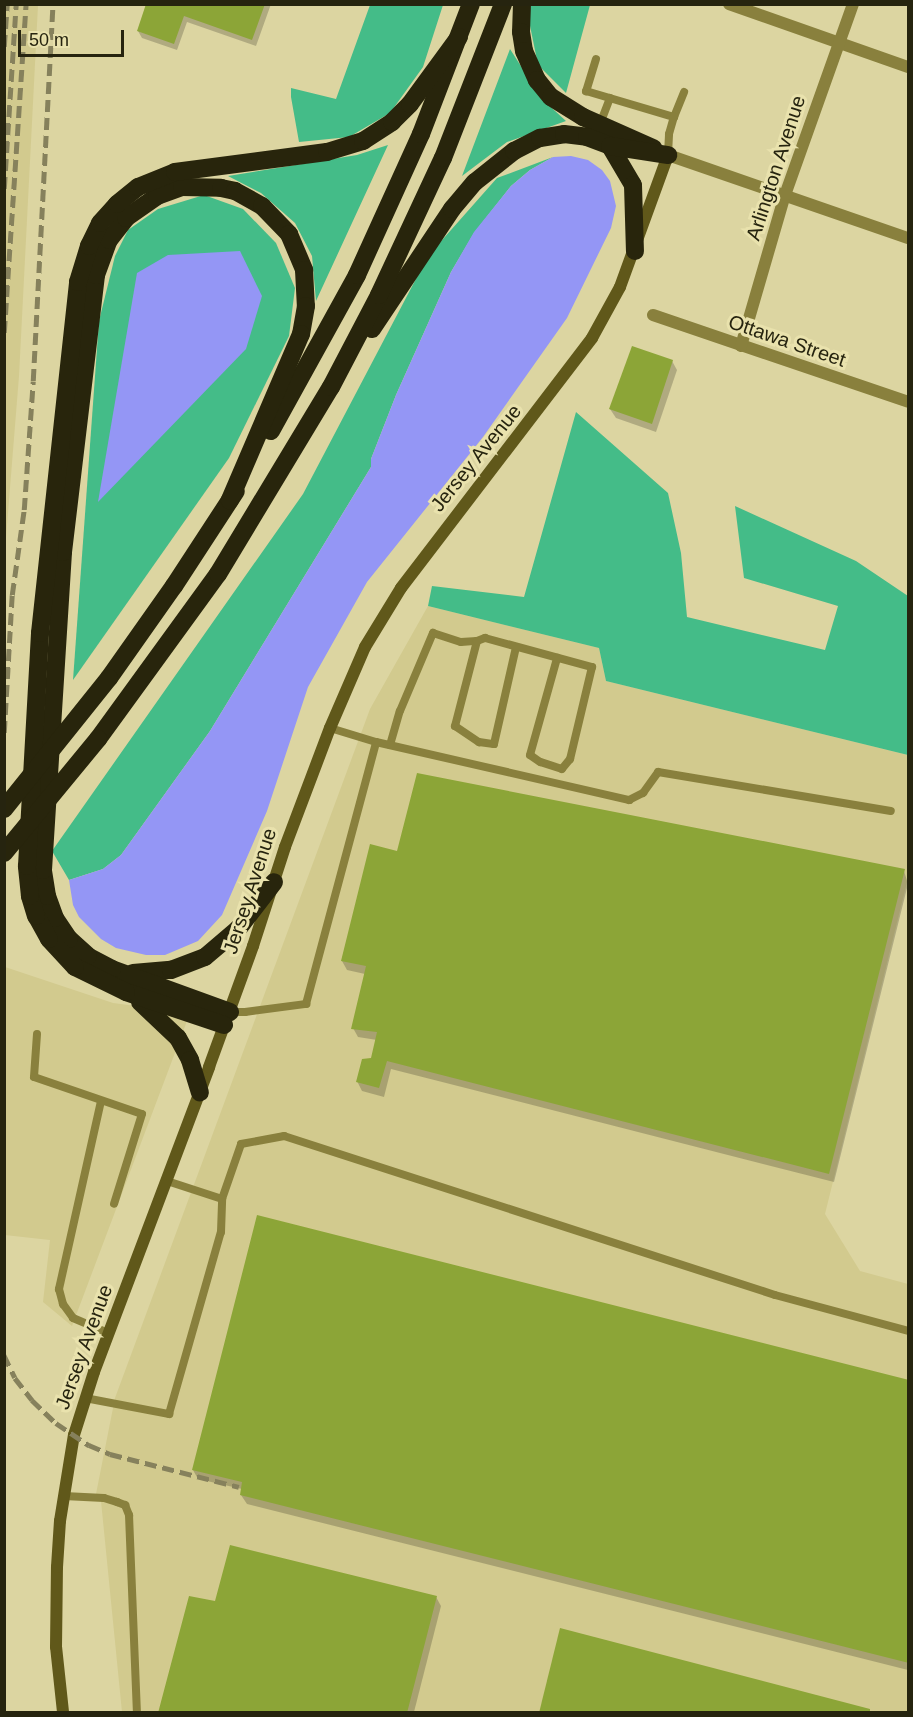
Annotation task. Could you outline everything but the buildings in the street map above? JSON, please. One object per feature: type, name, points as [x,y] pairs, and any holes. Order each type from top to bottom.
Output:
[{"type":"highway","points":[[4,853],[98,739],[218,574],[272,489],[331,387],[383,286],[438,169],[502,4]]},
{"type":"highway","points":[[522,4],[522,41],[527,60],[537,80],[561,105],[668,155]]},
{"type":"highway","points":[[4,808],[109,678],[168,595],[230,500],[309,366],[357,274],[401,180],[459,37],[467,7]]},
{"type":"highway","points":[[227,1018],[126,992],[86,974],[57,950],[36,916],[27,876],[37,672],[49,533],[74,311],[84,258],[94,235],[108,213],[128,195],[149,181],[188,170],[327,152],[373,135],[392,122],[410,104],[459,37]]},
{"type":"highway","points":[[331,387],[401,288],[441,223],[463,195],[514,151],[552,135],[576,135],[610,146],[668,155]]},
{"type":"highway","points":[[610,146],[633,185],[635,251]]},
{"type":"highway","points":[[227,1018],[88,956],[69,939],[55,918],[44,882],[43,852],[60,594],[92,303],[100,263],[109,240],[136,208],[157,196],[182,187],[221,188],[235,191],[262,206],[289,234],[304,270],[306,300],[301,334],[230,500]]},
{"type":"highway","points":[[122,973],[162,972],[182,967],[205,957],[238,929],[274,882]]},
{"type":"highway","points":[[126,992],[153,1012],[178,1038],[190,1060],[200,1093]]},
{"type":"main road","name":"Jersey Avenue","points":[[63,1713],[56,1620],[58,1551],[74,1435],[108,1333],[200,1093],[330,728],[365,647],[389,607],[425,554],[528,424],[592,338],[620,287],[635,251],[668,155]]},
{"type":"street","points":[[729,4],[909,68]]},
{"type":"street","name":"Arlington Avenue","points":[[741,346],[785,195],[853,4]]},
{"type":"street","points":[[668,155],[909,238]]},
{"type":"street","name":"Ottawa Street","points":[[653,315],[909,402]]},
{"type":"lane","points":[[596,59],[586,91],[674,117]]},
{"type":"lane","points":[[668,155],[669,134],[684,93]]},
{"type":"lane","points":[[600,124],[610,98]]},
{"type":"lane","points":[[390,745],[399,711],[433,633],[461,642],[485,638],[592,667],[570,759],[562,769],[540,762],[530,755],[557,658]]},
{"type":"lane","points":[[477,641],[455,726],[479,742],[494,744],[516,647]]},
{"type":"lane","points":[[330,728],[376,742],[629,800],[643,793],[658,772],[891,811]]},
{"type":"lane","points":[[227,1018],[245,1012],[306,1004],[376,742]]},
{"type":"lane","points":[[37,1034],[34,1077],[142,1114],[114,1204]]},
{"type":"lane","points":[[100,1101],[58,1289],[63,1304],[74,1318],[108,1333]]},
{"type":"lane","points":[[85,1398],[169,1414],[221,1232],[222,1199],[241,1144],[284,1136],[775,1295],[909,1331]]},
{"type":"lane","points":[[167,1181],[222,1199]]},
{"type":"lane","points":[[64,1496],[104,1498],[125,1505],[129,1515],[137,1713]]},
{"type":"shaded area","points":[[5,4],[38,5],[19,376],[5,550]]},
{"type":"shaded area","points":[[428,606],[599,648],[606,681],[908,755],[908,878],[825,1214],[860,1271],[908,1284],[908,1712],[122,1712],[101,1501],[95,1499],[115,1398],[370,709]]},
{"type":"shaded area","points":[[5,967],[113,1003],[190,1013],[72,1326],[43,1302],[50,1240],[5,1235]]},
{"type":"green space","points":[[370,5],[443,5],[423,67],[390,113],[349,137],[299,142],[291,88],[336,99]]},
{"type":"green space","points":[[531,5],[590,5],[566,93],[538,65],[528,16]]},
{"type":"green space","points":[[510,49],[542,99],[566,121],[507,142],[462,176]]},
{"type":"green space","points":[[388,145],[316,301],[312,256],[295,223],[261,193],[228,176],[357,155]]},
{"type":"green space","points":[[553,157],[530,170],[511,186],[474,233],[451,272],[396,395],[371,459],[371,467],[210,731],[121,855],[103,869],[69,880],[52,851],[303,494],[428,256],[497,178]]},
{"type":"green space","points":[[204,195],[243,209],[276,243],[295,288],[289,336],[229,458],[73,680],[99,321],[115,256],[128,230],[158,209]]},
{"type":"green space","points":[[576,412],[668,493],[681,553],[687,617],[825,650],[838,606],[744,578],[735,506],[856,561],[908,596],[908,755],[606,681],[599,648],[428,606],[432,586],[524,597]]},
{"type":"water","points":[[571,156],[588,160],[602,170],[610,181],[616,206],[611,228],[567,318],[483,437],[367,582],[308,687],[267,811],[222,915],[198,941],[165,955],[146,955],[116,948],[101,939],[79,917],[73,905],[69,880],[103,869],[121,855],[210,731],[371,467],[371,459],[396,395],[451,272],[474,232],[511,186],[530,170],[553,157]]},
{"type":"water","points":[[240,251],[262,296],[246,349],[98,502],[137,273],[168,255]]},
{"type":"railway","points":[[4,47],[7,4]]},
{"type":"railway","points":[[4,189],[16,4]]},
{"type":"railway","points":[[4,333],[26,4]]},
{"type":"railway","points":[[4,733],[12,595],[24,510],[33,381],[53,4]]},
{"type":"railway","points":[[4,1355],[15,1378],[32,1400],[56,1423],[89,1445],[110,1454],[239,1487]]}]
